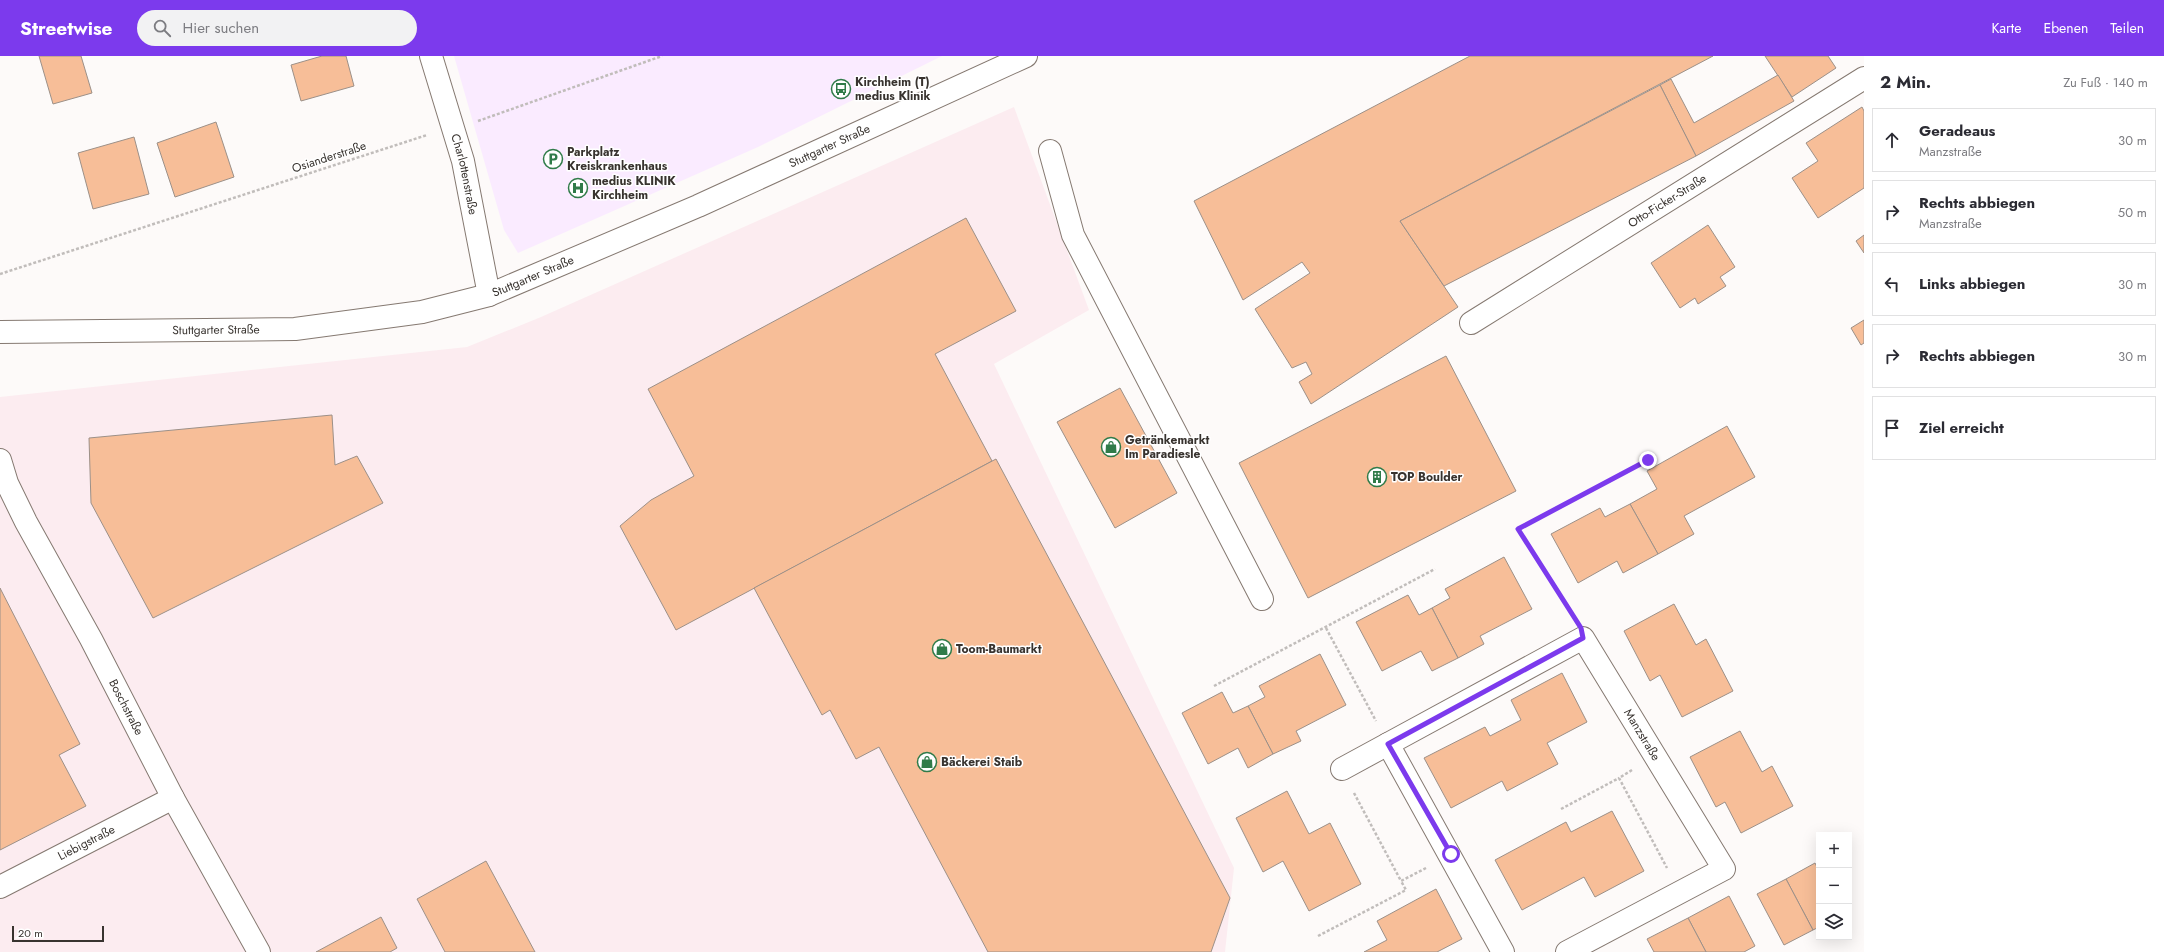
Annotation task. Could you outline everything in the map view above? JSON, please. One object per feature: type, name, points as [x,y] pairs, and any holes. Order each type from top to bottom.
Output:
[{"type":"street","name":"Charlottenstraße","points":[[431,56],[463,161],[489,295]]},
{"type":"street","name":"Stuttgarter Straße","points":[[0,332],[295,329],[422,312],[489,295],[698,206],[1026,56]]},
{"type":"street","name":"Otto-Ficker-Straße","points":[[1471,323],[1864,78]]},
{"type":"street","points":[[1050,151],[1073,235],[1262,599]]},
{"type":"street","name":"Boschstraße","points":[[0,460],[7,483],[26,522],[91,639],[173,798],[260,952]]},
{"type":"street","points":[[1342,769],[1583,638]]},
{"type":"street","name":"Manzstraße","points":[[1567,952],[1724,869],[1583,638]]},
{"type":"street","points":[[1388,744],[1451,854],[1504,952]]},
{"type":"street","name":"Liebigstraße","points":[[0,887],[173,798]]},
{"type":"path","name":"Osianderstraße","points":[[0,274],[452,126],[472,123],[662,56]]},
{"type":"path","points":[[1583,638],[1581,628],[1518,529],[1648,460]]},
{"type":"path","points":[[1214,686],[1435,569]]},
{"type":"path","points":[[1326,628],[1388,744]]},
{"type":"path","points":[[1561,809],[1655,757]]},
{"type":"path","points":[[1318,936],[1406,890],[1342,769]]},
{"type":"path","points":[[1619,778],[1679,893]]},
{"type":"path","points":[[1401,881],[1451,854]]},
{"type":"shaded area","name":"medius KLINIK Kirchheim","points":[[454,56],[942,56],[758,147],[518,253],[504,230]]},
{"type":"shaded area","points":[[1014,107],[1089,310],[994,364],[1234,868],[1225,952],[0,952],[0,397],[467,347],[541,317]]},
{"type":"building","points":[[39,56],[81,56],[92,93],[53,104]]},
{"type":"building","points":[[322,56],[346,56],[354,86],[301,101],[291,65]]},
{"type":"building","points":[[1470,56],[1713,56],[1400,221],[1458,307],[1311,404],[1299,382],[1312,374],[1306,362],[1292,368],[1255,309],[1310,273],[1302,262],[1243,300],[1194,201]]},
{"type":"building","points":[[1765,56],[1828,56],[1836,68],[1792,97]]},
{"type":"building","points":[[1778,75],[1794,101],[1696,156],[1660,85],[1671,79],[1694,123]]},
{"type":"building","points":[[1660,85],[1696,156],[1444,286],[1400,221]]},
{"type":"building","points":[[1862,107],[1864,111],[1864,188],[1818,218],[1792,178],[1818,161],[1806,143]]},
{"type":"building","points":[[216,122],[234,177],[175,197],[157,143]]},
{"type":"building","points":[[134,137],[149,194],[93,209],[78,153]]},
{"type":"building","points":[[966,218],[1016,311],[935,354],[992,461],[676,630],[620,526],[651,500],[694,476],[648,389]]},
{"type":"building","points":[[1708,225],[1735,267],[1720,277],[1726,286],[1698,304],[1695,298],[1680,308],[1651,263]]},
{"type":"building","points":[[1864,235],[1864,253],[1856,241]]},
{"type":"building","points":[[1864,320],[1864,343],[1861,345],[1851,328]]},
{"type":"building","name":"TOP Boulder","points":[[1446,356],[1516,491],[1308,598],[1239,463]]},
{"type":"building","points":[[1120,388],[1177,493],[1115,528],[1057,422]]},
{"type":"building","points":[[332,415],[335,465],[357,456],[383,503],[153,618],[91,503],[89,438]]},
{"type":"building","points":[[1727,426],[1755,477],[1684,516],[1694,534],[1658,554],[1630,504],[1657,489],[1647,471]]},
{"type":"building","name":"Toom-Baumarkt","points":[[996,459],[1230,898],[1211,952],[988,952],[879,747],[856,759],[830,710],[822,715],[754,588]]},
{"type":"building","points":[[1630,504],[1658,554],[1623,573],[1617,561],[1578,583],[1551,534],[1600,508],[1605,517]]},
{"type":"building","points":[[1504,557],[1532,609],[1480,636],[1484,644],[1458,658],[1432,608],[1450,598],[1445,589]]},
{"type":"building","points":[[0,588],[80,744],[59,755],[86,806],[0,850]]},
{"type":"building","points":[[1408,595],[1419,615],[1432,608],[1458,658],[1432,671],[1421,651],[1382,671],[1356,622]]},
{"type":"building","points":[[1674,604],[1696,645],[1706,639],[1733,691],[1682,717],[1660,675],[1650,681],[1624,631]]},
{"type":"building","points":[[1320,654],[1346,705],[1296,731],[1301,741],[1273,754],[1248,706],[1265,697],[1259,686]]},
{"type":"building","points":[[1562,673],[1587,722],[1547,743],[1558,764],[1507,791],[1502,781],[1451,808],[1424,758],[1485,727],[1490,736],[1521,720],[1511,700]]},
{"type":"building","points":[[1222,692],[1233,713],[1248,706],[1273,754],[1248,768],[1238,748],[1208,764],[1182,713]]},
{"type":"building","points":[[1740,731],[1762,772],[1772,766],[1793,806],[1741,833],[1725,802],[1716,807],[1690,757]]},
{"type":"building","points":[[1287,791],[1309,834],[1330,823],[1361,884],[1309,911],[1283,861],[1263,872],[1236,818]]},
{"type":"building","points":[[1612,811],[1644,871],[1595,897],[1584,877],[1522,910],[1495,860],[1566,822],[1571,832]]},
{"type":"building","points":[[486,861],[535,952],[445,952],[417,899]]},
{"type":"building","points":[[1815,863],[1816,928],[1813,930],[1786,879]]},
{"type":"building","points":[[1786,879],[1813,930],[1784,945],[1757,894]]},
{"type":"building","points":[[1436,889],[1462,939],[1437,952],[1364,952],[1387,940],[1377,921]]},
{"type":"building","points":[[1729,896],[1755,946],[1744,952],[1706,952],[1688,918]]},
{"type":"building","points":[[381,917],[397,948],[390,952],[316,952]]},
{"type":"building","points":[[1688,918],[1706,952],[1654,952],[1647,939]]},
{"type":"place","name":"Kirchheim (T) medius Klinik","points":[[841,89]]},
{"type":"place","name":"Parkplatz Kreiskrankenhaus","points":[[553,159]]},
{"type":"place","name":"medius KLINIK Kirchheim","points":[[578,188]]},
{"type":"place","name":"Getränkemarkt Im Paradiesle","points":[[1111,447]]},
{"type":"place","name":"TOP Boulder","points":[[1377,477]]},
{"type":"place","name":"Toom-Baumarkt","points":[[942,649]]},
{"type":"place","name":"Bäckerei Staib","points":[[927,762]]},
{"type":"route","points":[[1451,854],[1388,744],[1583,638],[1581,628],[1518,529],[1648,460]]}]
